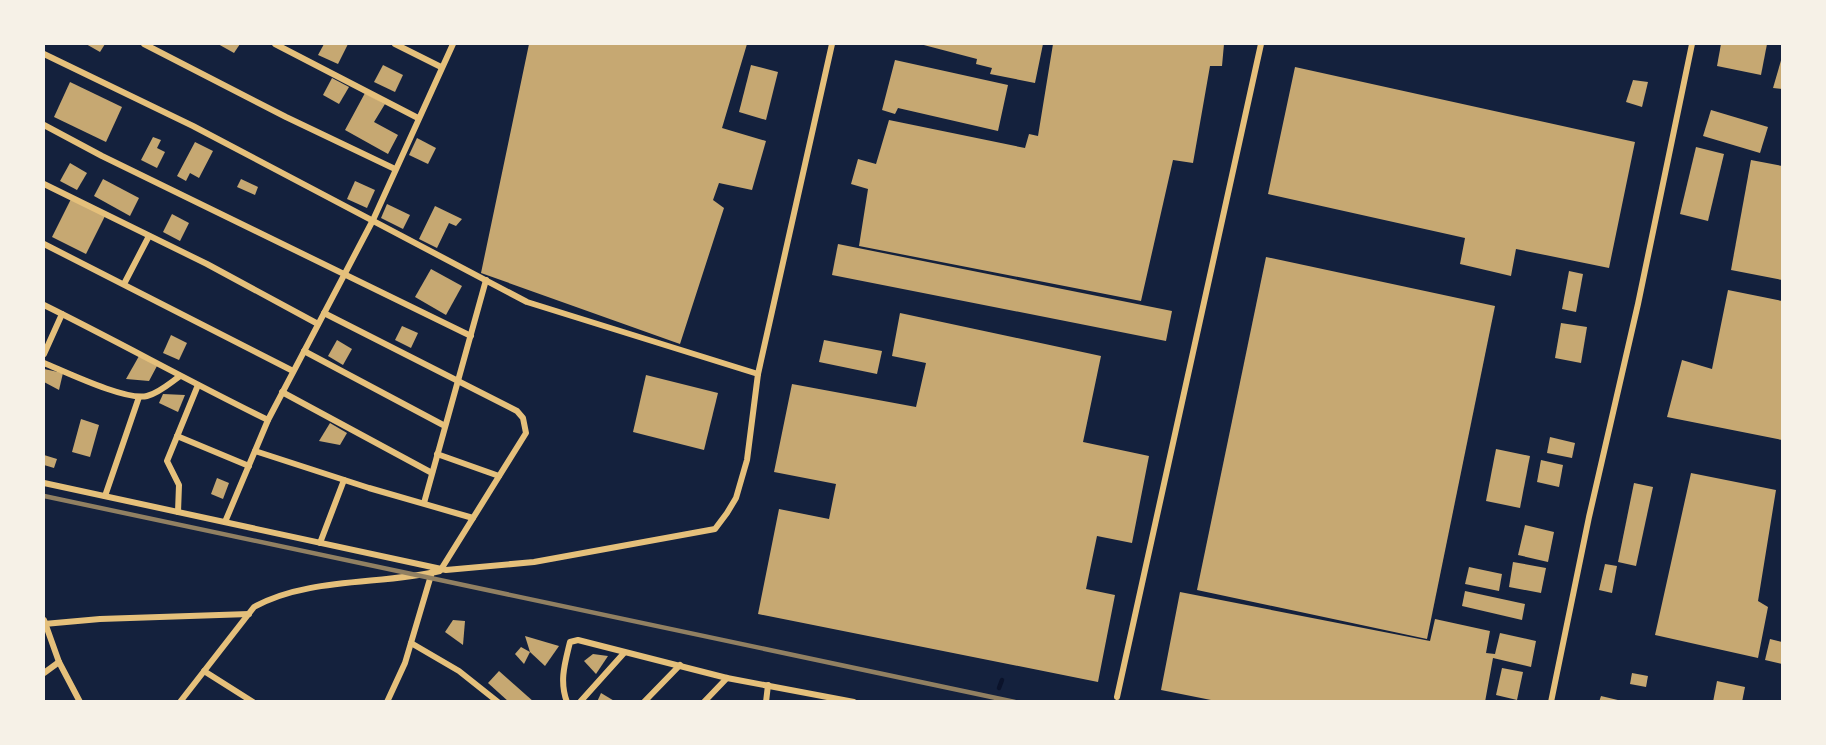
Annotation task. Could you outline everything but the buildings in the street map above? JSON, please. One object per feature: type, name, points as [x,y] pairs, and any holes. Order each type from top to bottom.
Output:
[{"type":"street","points":[[144,44],[286,117],[395,169]]},
{"type":"street","points":[[275,44],[417,118]]},
{"type":"street","points":[[394,44],[441,67]]},
{"type":"street","points":[[225,522],[268,420],[373,220],[417,118],[453,44]]},
{"type":"street","points":[[180,702],[254,607],[266,600],[315,588],[442,569],[534,562],[714,529],[736,498],[747,460],[758,374],[832,44]]},
{"type":"street","points":[[1117,697],[1261,44]]},
{"type":"street","points":[[1551,702],[1692,44]]},
{"type":"street","points":[[44,54],[193,126],[527,302],[758,374]]},
{"type":"street","points":[[44,125],[102,156],[471,336]]},
{"type":"street","points":[[44,184],[207,264],[318,324]]},
{"type":"street","points":[[124,284],[149,236]]},
{"type":"street","points":[[44,244],[293,371]]},
{"type":"street","points":[[424,503],[486,280]]},
{"type":"street","points":[[44,305],[138,351],[180,376],[268,420]]},
{"type":"street","points":[[324,313],[517,411],[523,418],[526,433],[442,569]]},
{"type":"street","points":[[44,354],[62,314]]},
{"type":"street","points":[[304,351],[445,426]]},
{"type":"street","points":[[44,363],[102,387],[139,397],[154,394],[180,376]]},
{"type":"street","points":[[178,512],[179,485],[167,460],[198,385]]},
{"type":"street","points":[[282,392],[432,473]]},
{"type":"street","points":[[105,496],[139,397]]},
{"type":"street","points":[[177,436],[249,466]]},
{"type":"street","points":[[255,451],[473,518]]},
{"type":"street","points":[[437,454],[499,476]]},
{"type":"street","points":[[320,543],[344,480]]},
{"type":"street","points":[[44,483],[442,569]]},
{"type":"street","points":[[387,702],[405,663],[432,572]]},
{"type":"street","points":[[80,702],[59,662],[44,622],[249,614]]},
{"type":"street","points":[[567,702],[562,682],[563,671],[570,642],[578,640],[727,678],[854,702]]},
{"type":"street","points":[[411,643],[465,674],[498,702]]},
{"type":"street","points":[[580,702],[624,653]]},
{"type":"street","points":[[44,673],[59,662]]},
{"type":"street","points":[[644,702],[680,665]]},
{"type":"street","points":[[204,671],[253,702]]},
{"type":"street","points":[[705,702],[727,678]]},
{"type":"street","points":[[766,702],[768,685]]},
{"type":"waterway","points":[[999,688],[1002,680]]},
{"type":"railway","points":[[44,496],[1015,702]]}]
